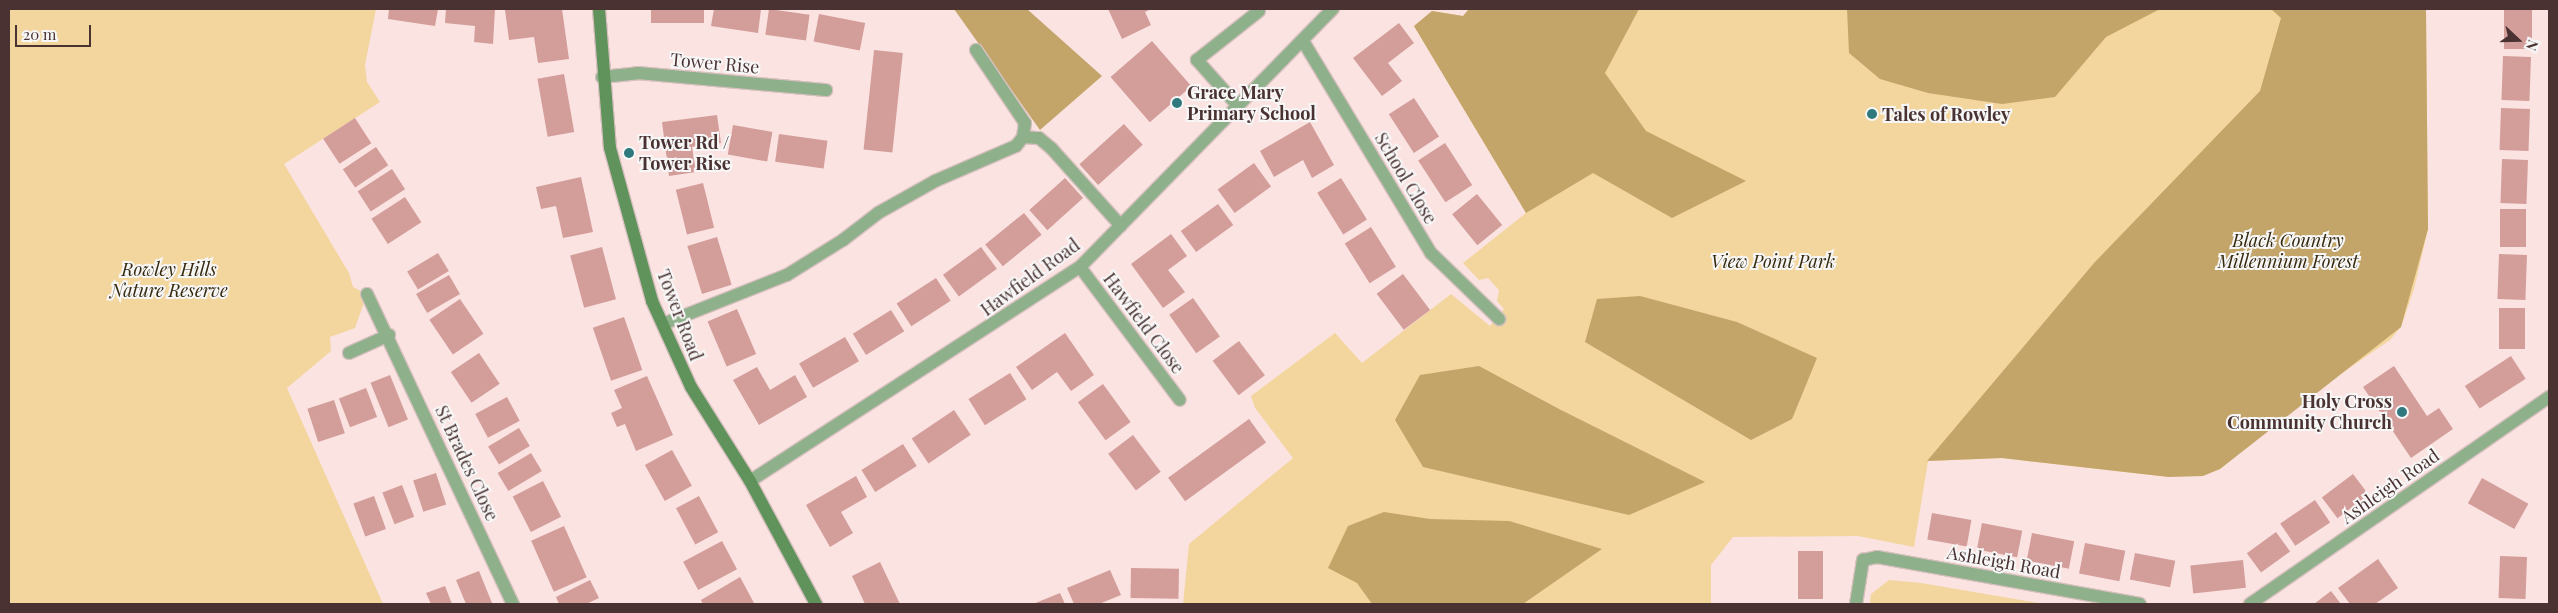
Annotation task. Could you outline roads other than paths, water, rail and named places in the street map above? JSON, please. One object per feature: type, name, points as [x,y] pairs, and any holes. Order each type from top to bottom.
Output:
[{"type":"street","name":"Tower Road","points":[[599,9],[602,77],[610,148],[652,301],[691,387],[750,481],[816,604]]},
{"type":"street","name":"Hawfield Road","points":[[750,481],[1080,267],[1333,9]]},
{"type":"street","points":[[1238,106],[1197,60],[1259,11]]},
{"type":"street","name":"School Close","points":[[1303,40],[1431,253],[1499,319]]},
{"type":"street","points":[[662,324],[787,275],[843,240],[878,213],[935,181],[1016,146],[1023,137],[1025,123],[1018,108],[976,50]]},
{"type":"street","name":"Tower Rise","points":[[602,77],[638,73],[826,90]]},
{"type":"street","points":[[1023,137],[1039,138],[1121,226]]},
{"type":"street","name":"Hawfield Close","points":[[1080,267],[1180,400]]},
{"type":"street","name":"St Brades Close","points":[[367,294],[389,336],[513,604]]},
{"type":"street","points":[[349,353],[389,336]]},
{"type":"street","name":"Ashleigh Road","points":[[2250,604],[2549,397]]},
{"type":"street","name":"Ashleigh Road","points":[[1856,604],[1863,560],[1877,557],[2140,604]]},
{"type":"place","name":"Grace Mary Primary School","points":[[1177,103]]},
{"type":"place","name":"Tales of Rowley","points":[[1872,114]]},
{"type":"place","name":"Tower Rd / Tower Rise","points":[[629,153]]},
{"type":"place","name":"Holy Cross Community Church","points":[[2402,412]]},
{"type":"park label","name":"Black Country Millennium Forest","points":[[2288,251]]},
{"type":"park label","name":"View Point Park","points":[[1773,261]]},
{"type":"park label","name":"Rowley Hills Nature Reserve","points":[[169,280]]}]
